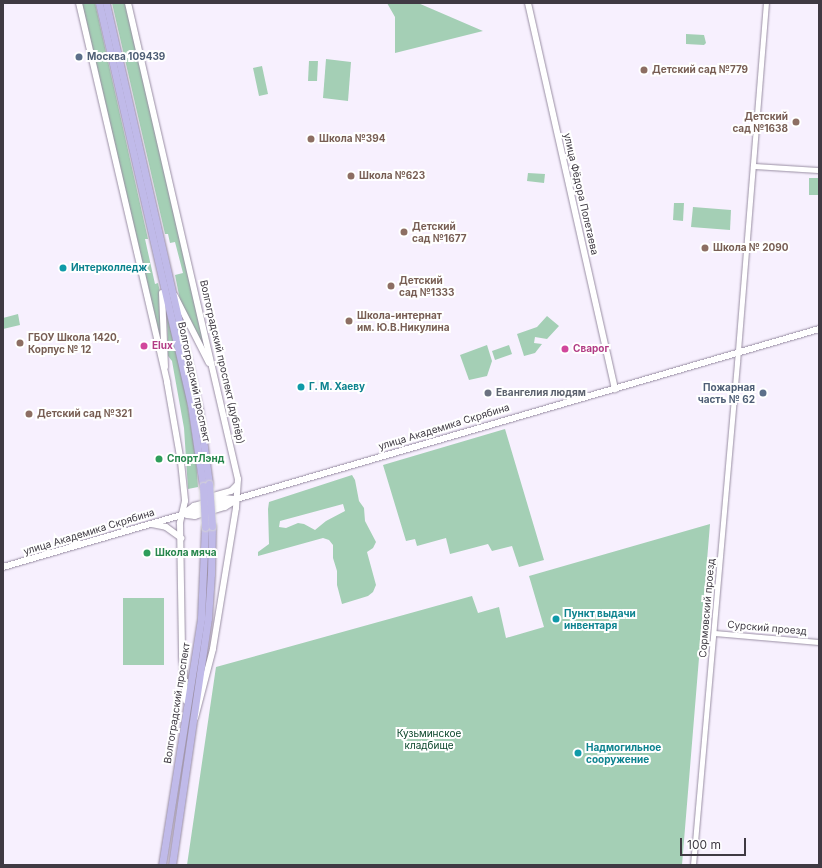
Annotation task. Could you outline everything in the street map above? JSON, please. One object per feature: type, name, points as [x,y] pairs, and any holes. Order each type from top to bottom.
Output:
[{"type":"main road","points":[[79,3],[167,382],[182,462],[186,501],[181,515],[182,656],[186,704]]},
{"type":"main road","name":"Волгоградский проспект","points":[[99,3],[191,404],[206,485]]},
{"type":"main road","name":"Волгоградский проспект","points":[[106,3],[199,409],[206,485],[210,598],[172,865]]},
{"type":"main road","name":"Волгоградский проспект (дублёр)","points":[[128,3],[214,371],[237,484],[237,499],[213,649],[199,709],[192,727]]},
{"type":"main road","name":"улица Фёдора Полетаева","points":[[528,3],[615,389]]},
{"type":"main road","points":[[159,265],[164,311],[167,382]]},
{"type":"main road","points":[[169,278],[181,309],[214,371]]},
{"type":"main road","name":"улица Академика Скрябина","points":[[181,515],[195,516],[225,507],[237,499],[819,329]]},
{"type":"main road","points":[[186,501],[195,502],[231,491],[237,484]]},
{"type":"main road","name":"улица Академика Скрябина","points":[[3,568],[181,515],[194,506],[224,498],[237,499]]},
{"type":"main road","points":[[150,524],[166,527],[181,538]]},
{"type":"main road","name":"Волгоградский проспект","points":[[162,865],[186,704],[201,618],[208,526]]},
{"type":"street","name":"Сормовский проезд","points":[[693,865],[738,353],[766,3]]},
{"type":"street","points":[[753,166],[819,170]]},
{"type":"street","name":"Сурский проезд","points":[[714,633],[819,642]]},
{"type":"green space","points":[[81,3],[95,3],[148,239],[145,239],[155,284],[158,283],[163,305],[163,357]]},
{"type":"green space","points":[[112,3],[127,3],[206,346],[203,348],[181,305],[175,275],[183,273],[175,242],[170,243],[168,234],[165,234]]},
{"type":"green space","points":[[387,3],[418,3],[483,31],[395,53],[395,17]]},
{"type":"green space","points":[[686,34],[704,35],[706,43],[704,45],[686,44]]},
{"type":"green space","points":[[326,59],[351,62],[348,101],[323,98]]},
{"type":"green space","points":[[309,61],[318,61],[317,81],[308,81]]},
{"type":"green space","points":[[262,66],[268,94],[259,96],[253,68]]},
{"type":"green space","points":[[528,173],[545,174],[544,183],[527,181]]},
{"type":"green space","points":[[809,178],[819,178],[819,195],[809,195]]},
{"type":"green space","points":[[674,203],[684,203],[683,221],[673,220]]},
{"type":"green space","points":[[693,207],[731,210],[730,230],[691,227]]},
{"type":"green space","points":[[18,314],[20,325],[3,329],[3,318]]},
{"type":"green space","points":[[167,315],[185,389],[196,459],[198,487],[188,489],[184,428],[172,361],[168,356]]},
{"type":"green space","points":[[547,316],[559,326],[547,339],[535,337],[534,343],[542,344],[535,353],[524,356],[517,334],[537,327]]},
{"type":"green space","points":[[487,345],[492,361],[487,376],[469,380],[460,355]]},
{"type":"green space","points":[[509,345],[512,354],[495,360],[492,351]]},
{"type":"green space","points":[[505,429],[544,560],[519,567],[512,546],[492,551],[488,544],[450,554],[446,538],[417,546],[415,539],[406,541],[383,465]]},
{"type":"green space","points":[[352,475],[355,480],[359,501],[364,508],[365,521],[376,542],[373,548],[367,552],[376,585],[373,592],[368,596],[342,604],[337,585],[337,571],[333,558],[333,545],[329,540],[323,538],[258,556],[258,552],[269,544],[269,502]],"holes":[[[343,504],[345,511],[326,521],[315,530],[304,524],[298,523],[286,528],[279,527],[280,521]]]},
{"type":"green space","name":"Кузьминское кладбище","points":[[710,524],[682,865],[187,865],[216,667],[472,596],[478,613],[499,607],[506,638],[544,627],[529,576]]},
{"type":"green space","points":[[123,598],[164,598],[164,665],[123,665]]},
{"type":"place","name":"Москва 109439","points":[[79,57]]},
{"type":"place","name":"Детский сад №779","points":[[644,70]]},
{"type":"place","name":"Детский сад №1638","points":[[796,122]]},
{"type":"place","name":"Школа №394","points":[[311,139]]},
{"type":"place","name":"Школа №623","points":[[351,176]]},
{"type":"place","name":"Детский сад №1677","points":[[404,232]]},
{"type":"place","name":"Школа № 2090","points":[[705,248]]},
{"type":"place","name":"Интерколледж","points":[[63,268]]},
{"type":"place","name":"Детский сад №1333","points":[[391,286]]},
{"type":"place","name":"Школа-интернат им. Ю.В.Никулина","points":[[349,321]]},
{"type":"place","name":"ГБОУ Школа 1420, Корпус № 12","points":[[20,343]]},
{"type":"place","name":"Elux","points":[[144,346]]},
{"type":"place","name":"Сварог","points":[[565,349]]},
{"type":"place","name":"Г. М. Хаеву","points":[[301,387]]},
{"type":"place","name":"Евангелия людям","points":[[488,393]]},
{"type":"place","name":"Пожарная часть № 62","points":[[763,393]]},
{"type":"place","name":"Детский сад №321","points":[[29,414]]},
{"type":"place","name":"СпортЛэнд","points":[[159,459]]},
{"type":"place","name":"Школа мяча","points":[[147,553]]},
{"type":"place","name":"Пункт выдачи инвентаря","points":[[556,619]]},
{"type":"place","name":"Надмогильное сооружение","points":[[578,753]]}]
